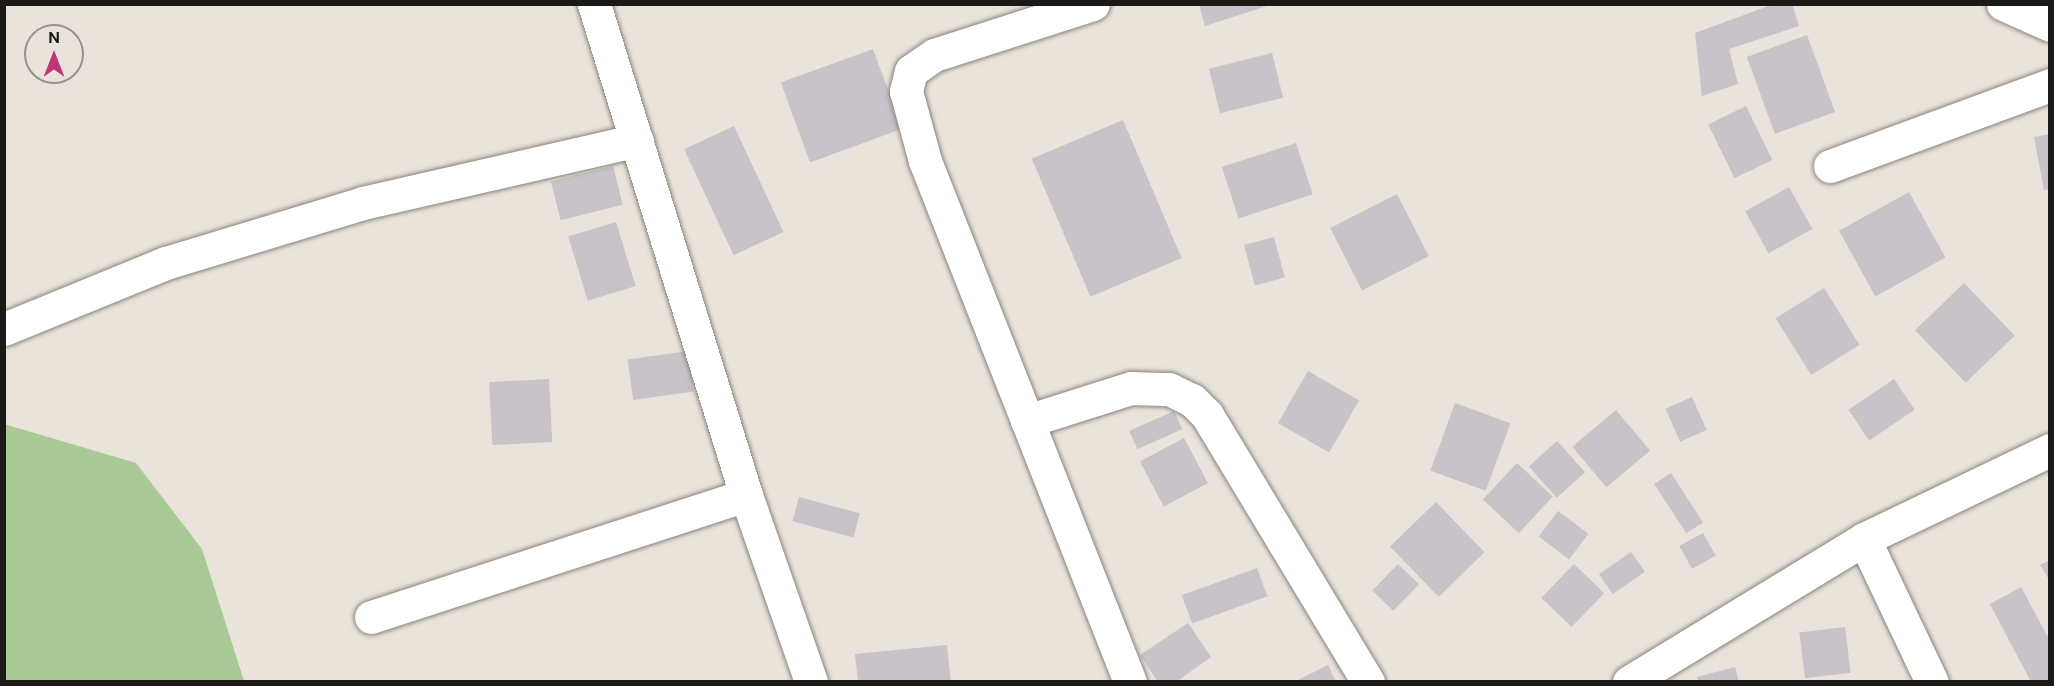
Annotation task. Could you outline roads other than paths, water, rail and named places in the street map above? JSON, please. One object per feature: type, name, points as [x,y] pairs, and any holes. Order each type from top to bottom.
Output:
[{"type":"street","points":[[594,4],[746,495],[811,681]]},
{"type":"street","points":[[1093,4],[934,55],[911,71],[906,91],[925,161],[1130,681]]},
{"type":"street","points":[[2003,4],[2049,25]]},
{"type":"street","points":[[1830,166],[2049,84]]},
{"type":"street","points":[[4,329],[166,263],[363,203],[637,140]]},
{"type":"street","points":[[1027,421],[1131,388],[1169,389],[1192,400],[1207,415],[1368,681]]},
{"type":"street","points":[[1629,681],[1864,539],[2049,450]]},
{"type":"street","points":[[371,617],[746,495]]},
{"type":"street","points":[[1864,539],[1932,681]]}]
